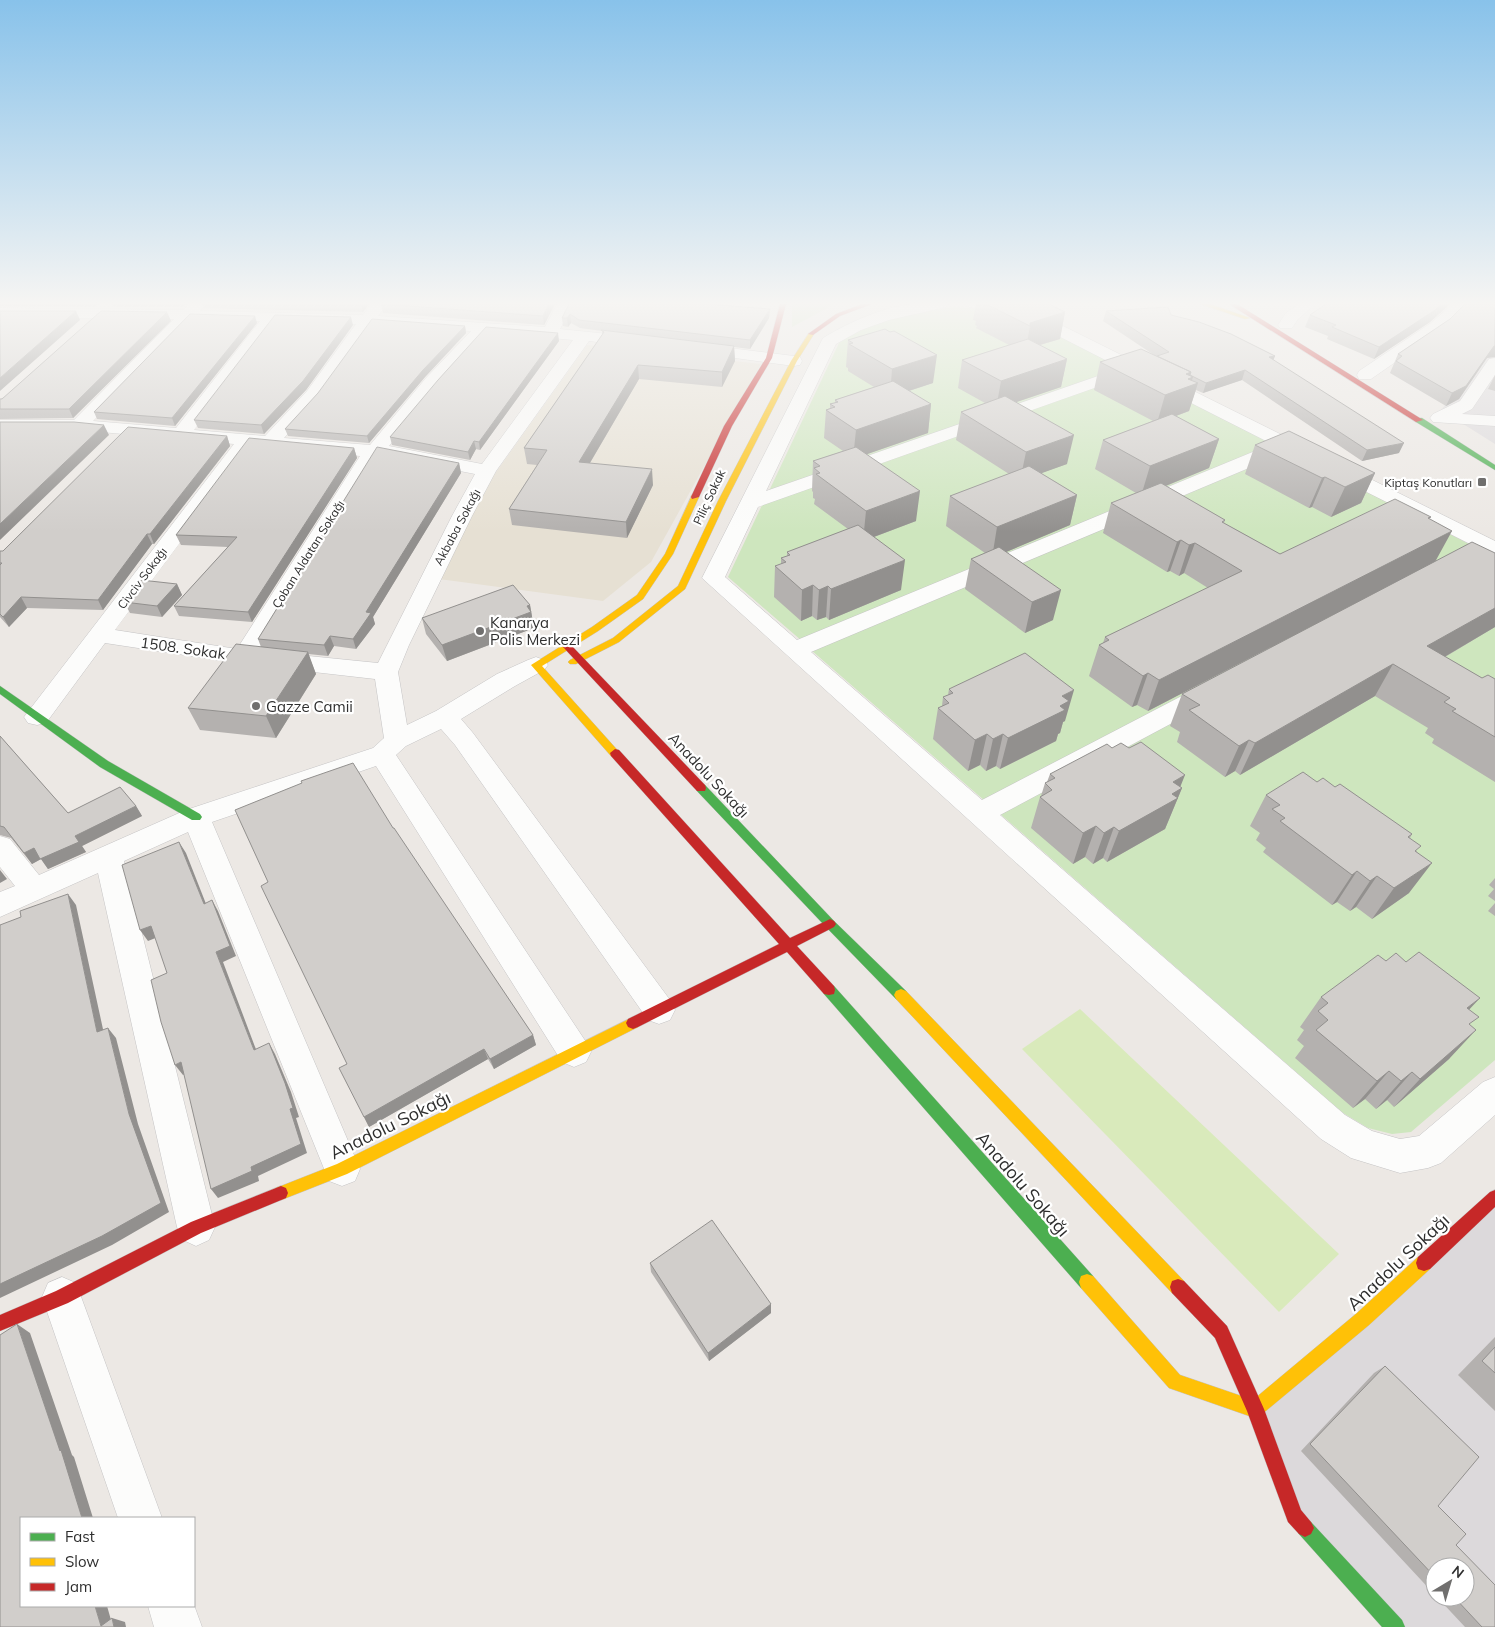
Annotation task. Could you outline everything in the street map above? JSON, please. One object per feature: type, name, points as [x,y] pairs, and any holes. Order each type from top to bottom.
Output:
[{"type":"street","points":[[79,425],[123,380]]},
{"type":"street","points":[[180,434],[225,380]]},
{"type":"street","points":[[270,442],[313,395],[324,380]]},
{"type":"street","name":"Çoban Aldatan Sokağı","points":[[244,657],[374,450],[434,380]]},
{"type":"street","name":"Akbaba Sokağı","points":[[386,672],[397,645],[453,533],[487,471],[553,380]]},
{"type":"street","name":"Piliç Sokak","points":[[549,670],[567,646],[640,597],[669,554],[728,426],[756,380]]},
{"type":"street","name":"Piliç Sokak","points":[[549,670],[580,658],[616,640],[682,587],[722,501],[784,380]]},
{"type":"street","points":[[810,380],[713,578],[1332,1127],[1364,1146],[1400,1156],[1428,1150],[1495,1093]]},
{"type":"street","points":[[750,503],[1102,380]]},
{"type":"street","points":[[1160,380],[1491,547]]},
{"type":"street","points":[[1352,380],[1495,468]]},
{"type":"street","points":[[1375,380],[1406,398]]},
{"type":"street","points":[[1435,415],[1466,406],[1484,380]]},
{"type":"street","points":[[1435,415],[1495,421]]},
{"type":"street","points":[[1435,415],[1463,432]]},
{"type":"street","points":[[0,425],[79,425],[374,450],[487,471]]},
{"type":"street","points":[[113,444],[127,430]]},
{"type":"street","name":"Civciv Sokağı","points":[[37,717],[248,439]]},
{"type":"street","points":[[794,650],[1287,444]]},
{"type":"street","points":[[1461,559],[1491,547]]},
{"type":"street","name":"1508. Sokak","points":[[99,636],[244,657],[386,672]]},
{"type":"street","name":"Anadolu Sokağı","points":[[567,646],[1221,1332],[1255,1409]]},
{"type":"street","points":[[0,905],[196,817],[389,747],[445,717],[506,680],[549,670]]},
{"type":"street","name":"Anadolu Sokağı","points":[[549,670],[1175,1382],[1255,1409]]},
{"type":"street","points":[[386,672],[389,747],[574,1052]]},
{"type":"street","points":[[979,814],[1230,681]]},
{"type":"street","points":[[0,689],[104,764],[196,817],[342,1169]]},
{"type":"street","points":[[445,717],[464,739],[659,1010]]},
{"type":"street","points":[[0,847],[35,890]]},
{"type":"street","points":[[109,856],[196,1228]]},
{"type":"street","name":"Anadolu Sokağı","points":[[0,1323],[62,1297],[196,1228],[342,1169],[830,924]]},
{"type":"street","name":"Anadolu Sokağı","points":[[1255,1409],[1363,1318],[1495,1197]]},
{"type":"street","points":[[62,1297],[140,1517]]},
{"type":"street","points":[[1255,1409],[1294,1516],[1395,1627]]},
{"type":"street","points":[[171,1607],[178,1627]]},
{"type":"shaded area","points":[[562,380],[752,380],[651,562],[603,601],[439,579],[491,479]]},
{"type":"shaded area","points":[[1466,380],[1495,380],[1495,444],[1441,410]]},
{"type":"shaded area","points":[[1495,1201],[1495,1627],[1395,1627],[1294,1516],[1255,1409]]},
{"type":"green space","points":[[822,380],[1089,380],[769,491]]},
{"type":"green space","points":[[1117,380],[1146,380],[1274,445],[802,641],[728,577],[763,503]]},
{"type":"green space","points":[[1285,450],[1471,545],[985,801],[811,650]]},
{"type":"green space","points":[[1487,553],[1495,557],[1495,1060],[1411,1132],[1392,1134],[1368,1128],[1343,1113],[999,813]]},
{"type":"green space","points":[[1080,1009],[1339,1254],[1279,1312],[1022,1049]]},
{"type":"building","points":[[23,380],[98,380],[69,409],[0,409],[0,399]]},
{"type":"building","points":[[125,380],[203,380],[172,418],[94,412]]},
{"type":"building","points":[[225,380],[304,380],[261,425],[194,420]]},
{"type":"building","points":[[328,380],[415,380],[367,436],[285,429]]},
{"type":"building","points":[[438,380],[524,380],[479,442],[474,441],[468,452],[390,437]]},
{"type":"building","points":[[571,380],[629,380],[579,462],[652,469],[626,522],[509,509],[547,450],[524,448]]},
{"type":"building","points":[[1135,380],[1190,380],[1198,383],[1165,395]]},
{"type":"building","points":[[1200,380],[1215,380],[1206,383]]},
{"type":"building","points":[[1260,380],[1305,380],[1404,443],[1367,450]]},
{"type":"building","points":[[1429,380],[1470,380],[1466,386],[1452,393]]},
{"type":"building","points":[[893,381],[931,404],[856,430],[826,410],[835,407],[830,404],[838,402],[835,400]]},
{"type":"building","points":[[1005,396],[1074,435],[1026,452],[961,412]]},
{"type":"building","points":[[1172,414],[1219,439],[1150,466],[1103,440]]},
{"type":"building","points":[[0,422],[74,422],[104,425],[0,524]]},
{"type":"building","points":[[128,427],[227,436],[150,534],[147,534],[98,600],[21,597],[3,617],[0,614],[0,565],[2,563],[0,563],[0,551],[3,551]]},
{"type":"building","points":[[1289,431],[1375,473],[1345,487],[1325,477],[1322,478],[1255,445]]},
{"type":"building","points":[[249,438],[354,448],[248,612],[174,606],[237,537],[176,535]]},
{"type":"building","points":[[377,447],[459,463],[366,612],[371,613],[353,639],[330,636],[324,645],[258,639]]},
{"type":"building","points":[[856,447],[920,491],[866,511],[816,474],[820,473],[814,468],[820,466],[813,461]]},
{"type":"building","points":[[1029,466],[1077,495],[997,527],[950,496]]},
{"type":"building","points":[[1161,483],[1225,520],[1222,522],[1280,554],[1395,499],[1431,517],[1428,518],[1452,531],[1159,680],[1148,673],[1143,676],[1099,645],[1109,640],[1105,637],[1242,571],[1195,543],[1189,545],[1181,540],[1177,542],[1111,503]]},
{"type":"building","points":[[858,525],[905,560],[831,589],[828,586],[819,590],[813,585],[802,590],[775,566],[786,562],[781,558],[790,555],[787,552]]},
{"type":"building","points":[[1472,542],[1495,553],[1495,608],[1427,646],[1482,678],[1488,675],[1495,679],[1495,737],[1452,711],[1456,709],[1444,702],[1450,698],[1393,664],[1255,743],[1249,740],[1239,746],[1189,710],[1200,705],[1182,694]]},
{"type":"building","points":[[999,547],[1061,590],[1032,602],[971,559]]},
{"type":"building","points":[[141,580],[177,584],[157,606],[124,602]]},
{"type":"building","points":[[513,585],[530,605],[527,606],[531,612],[442,645],[422,618]]},
{"type":"building","points":[[236,644],[308,652],[266,716],[188,708]]},
{"type":"building","points":[[1025,653],[1074,690],[1062,696],[1069,701],[1060,706],[1065,710],[1008,738],[1003,734],[993,739],[987,734],[975,740],[938,708],[949,703],[943,697],[953,693],[949,689]]},
{"type":"building","points":[[0,736],[68,813],[120,787],[136,806],[75,836],[79,842],[40,859],[34,848],[24,853],[4,827],[0,826]]},
{"type":"building","points":[[1141,742],[1185,775],[1173,782],[1182,788],[1172,794],[1178,798],[1119,831],[1114,827],[1104,833],[1096,826],[1083,833],[1040,797],[1052,790],[1045,783],[1055,778],[1050,774],[1107,744],[1112,748],[1121,743],[1129,748]]},
{"type":"building","points":[[353,763],[393,828],[533,1035],[490,1059],[484,1049],[364,1117],[339,1068],[347,1064],[261,886],[268,882],[235,810],[302,783],[301,781]]},
{"type":"building","points":[[1303,772],[1317,782],[1323,778],[1335,787],[1340,784],[1412,834],[1408,837],[1421,846],[1415,851],[1432,863],[1394,888],[1377,876],[1370,881],[1357,871],[1352,875],[1280,821],[1285,818],[1272,809],[1280,805],[1266,795]]},
{"type":"building","points":[[179,842],[204,904],[212,900],[230,946],[216,952],[254,1050],[269,1043],[293,1108],[290,1109],[301,1144],[251,1167],[252,1171],[211,1189],[181,1062],[175,1065],[161,1022],[151,980],[167,973],[151,926],[140,930],[122,865]]},
{"type":"building","points":[[68,894],[97,1032],[108,1028],[129,1114],[161,1203],[102,1236],[0,1284],[0,925],[21,917],[20,911]]},
{"type":"building","points":[[1419,952],[1480,998],[1467,1008],[1479,1017],[1469,1024],[1476,1030],[1420,1079],[1412,1072],[1401,1081],[1389,1071],[1377,1081],[1316,1030],[1328,1020],[1318,1011],[1328,1003],[1321,997],[1378,955],[1386,961],[1396,953],[1406,962]]},
{"type":"building","points":[[712,1220],[771,1304],[708,1353],[650,1263]]},
{"type":"building","points":[[17,1324],[61,1450],[82,1517],[20,1517],[20,1607],[95,1607],[101,1626],[112,1618],[114,1627],[0,1627],[0,1335]]},
{"type":"building","points":[[1495,1347],[1495,1373],[1482,1361]]},
{"type":"building","points":[[1385,1366],[1479,1457],[1438,1506],[1466,1534],[1456,1545],[1468,1557],[1425,1557],[1425,1566],[1310,1444]]},
{"type":"building","points":[[1475,1564],[1495,1585],[1495,1627],[1482,1627],[1463,1607],[1475,1607]]},
{"type":"traffic: fast","points":[[1419,420],[1495,468]]},
{"type":"traffic: fast","points":[[0,689],[104,764],[196,817]]},
{"type":"traffic: fast","points":[[701,788],[830,924],[901,995]]},
{"type":"traffic: fast","points":[[829,990],[1087,1282]]},
{"type":"traffic: fast","points":[[1305,1528],[1395,1627]]},
{"type":"traffic: slow","points":[[573,662],[616,640],[682,587],[722,501],[784,380]]},
{"type":"traffic: slow","points":[[615,753],[536,665],[595,629],[640,597],[669,554],[695,497]]},
{"type":"traffic: slow","points":[[901,995],[1178,1287]]},
{"type":"traffic: slow","points":[[281,1193],[342,1169],[633,1023]]},
{"type":"traffic: slow","points":[[1255,1409],[1363,1319],[1424,1263]]},
{"type":"traffic: slow","points":[[1087,1282],[1175,1382],[1255,1409]]},
{"type":"traffic: jam","points":[[695,497],[728,426],[756,380]]},
{"type":"traffic: jam","points":[[1354,380],[1419,420]]},
{"type":"traffic: jam","points":[[567,646],[701,788]]},
{"type":"traffic: jam","points":[[615,753],[829,990]]},
{"type":"traffic: jam","points":[[633,1023],[830,924]]},
{"type":"traffic: jam","points":[[0,1323],[62,1297],[196,1227],[281,1193]]},
{"type":"traffic: jam","points":[[1424,1263],[1495,1197]]},
{"type":"traffic: jam","points":[[1178,1287],[1221,1332],[1255,1409],[1294,1516],[1305,1528]]},
{"type":"place","name":"Kiptaş Konutları","points":[[1482,482]]},
{"type":"place","name":"Kanarya Polis Merkezi","points":[[480,631]]},
{"type":"place","name":"Gazze Camii","points":[[256,706]]}]
